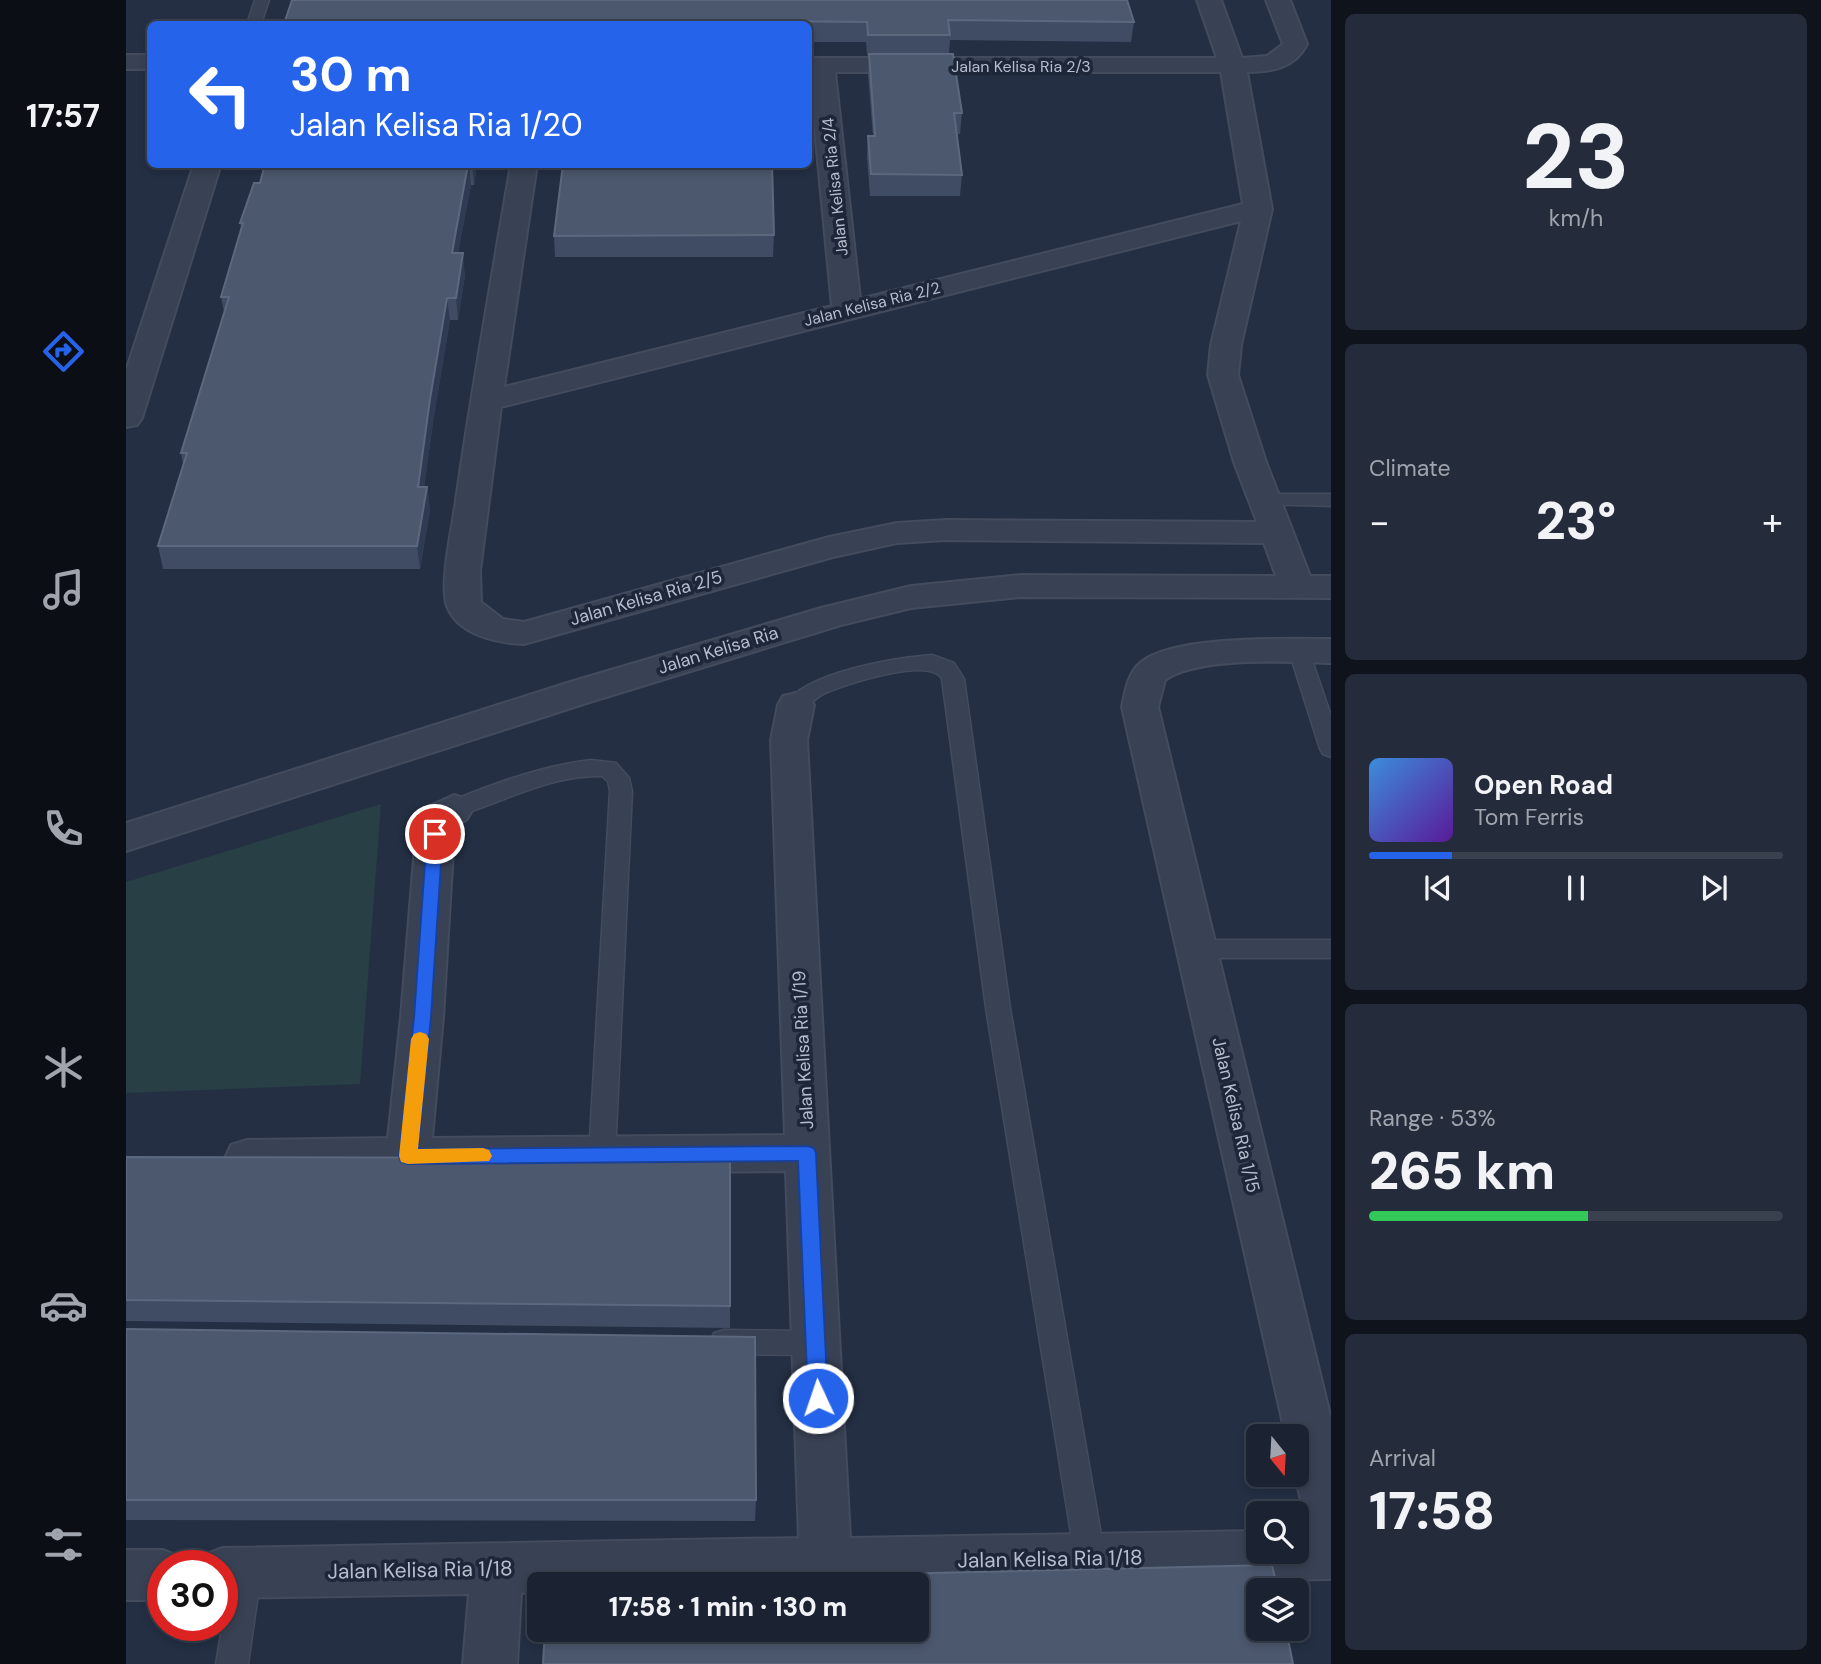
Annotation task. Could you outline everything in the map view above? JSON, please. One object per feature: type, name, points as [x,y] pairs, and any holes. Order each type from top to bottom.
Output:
[{"type":"street","points":[[1209,0],[1233,67],[1258,209],[1226,345],[1223,375],[1250,462],[1279,533],[1314,588]]},
{"type":"street","name":"Jalan Kelisa Ria 2/3","points":[[815,65],[1233,67],[1281,61],[1291,54],[1294,44],[1278,0]]},
{"type":"street","points":[[126,62],[147,62]]},
{"type":"street","name":"Jalan Kelisa Ria 2/4","points":[[815,65],[847,310]]},
{"type":"street","points":[[126,418],[131,387],[160,312],[207,168]]},
{"type":"street","name":"Jalan Kelisa Ria 2/5","points":[[523,168],[486,401],[463,571],[464,605],[479,621],[496,632],[524,632],[829,547],[897,533],[946,530],[1279,533]]},
{"type":"street","name":"Jalan Kelisa Ria 2/2","points":[[486,401],[1258,209]]},
{"type":"street","points":[[126,312],[160,312]]},
{"type":"street","name":"Jalan Kelisa Ria","points":[[126,837],[580,692],[833,616],[911,597],[1020,586],[1314,588]]},
{"type":"street","name":"Jalan Kelisa Ria 1/15","points":[[1315,651],[1205,655],[1163,664],[1152,672],[1144,685],[1140,707],[1331,1524]]},
{"type":"street","name":"Jalan Kelisa Ria 1/19","points":[[796,705],[789,740],[826,1563]]},
{"type":"street","points":[[408,1156],[422,1017],[435,834],[438,821],[454,808]]},
{"type":"street","points":[[206,1158],[807,1153]]},
{"type":"street","name":"Jalan Kelisa Ria 1/18","points":[[238,1573],[1331,1554]]},
{"type":"street","points":[[491,1664],[497,1569]]},
{"type":"street","points":[[126,1575],[147,1575]]},
{"type":"lane","points":[[255,21],[262,0]]},
{"type":"lane","points":[[1266,500],[1331,500]]},
{"type":"lane","points":[[1315,651],[1331,749]]},
{"type":"lane","points":[[796,705],[815,689],[894,665],[932,662],[947,668],[953,679],[998,1008],[1090,1558]]},
{"type":"lane","points":[[454,808],[475,799],[577,769],[608,768],[618,778],[621,791],[602,1155]]},
{"type":"lane","points":[[1197,949],[1331,949]]},
{"type":"lane","points":[[691,1342],[815,1343]]},
{"type":"lane","points":[[232,1664],[233,1641]]},
{"type":"green space","points":[[381,804],[360,1084],[126,1093],[126,882]]},
{"type":"building","points":[[292,0],[1127,0],[1134,22],[948,20],[950,35],[868,35],[867,22],[285,21]]},
{"type":"building","points":[[869,54],[953,54],[962,113],[954,113],[962,175],[871,174],[868,136],[875,136]]},
{"type":"building","points":[[264,168],[467,168],[452,253],[463,253],[456,298],[447,298],[430,399],[418,487],[427,487],[417,546],[158,546],[187,453],[181,453],[229,297],[221,297],[243,223],[240,223],[254,183],[260,183]]},
{"type":"building","points":[[562,168],[772,168],[774,235],[554,236]]},
{"type":"building","points":[[126,1157],[730,1158],[730,1306],[126,1300]]},
{"type":"building","points":[[126,1329],[755,1337],[756,1500],[126,1500]]},
{"type":"building","points":[[1272,1565],[1275,1578],[1246,1578],[1246,1641],[1288,1641],[1293,1664],[543,1664],[544,1642],[929,1642],[929,1573]]},
{"type":"slow traffic","points":[[420,1039],[408,1156],[483,1156]]},
{"type":"route","points":[[435,834],[422,1017],[408,1156],[807,1153],[818,1398]]}]
